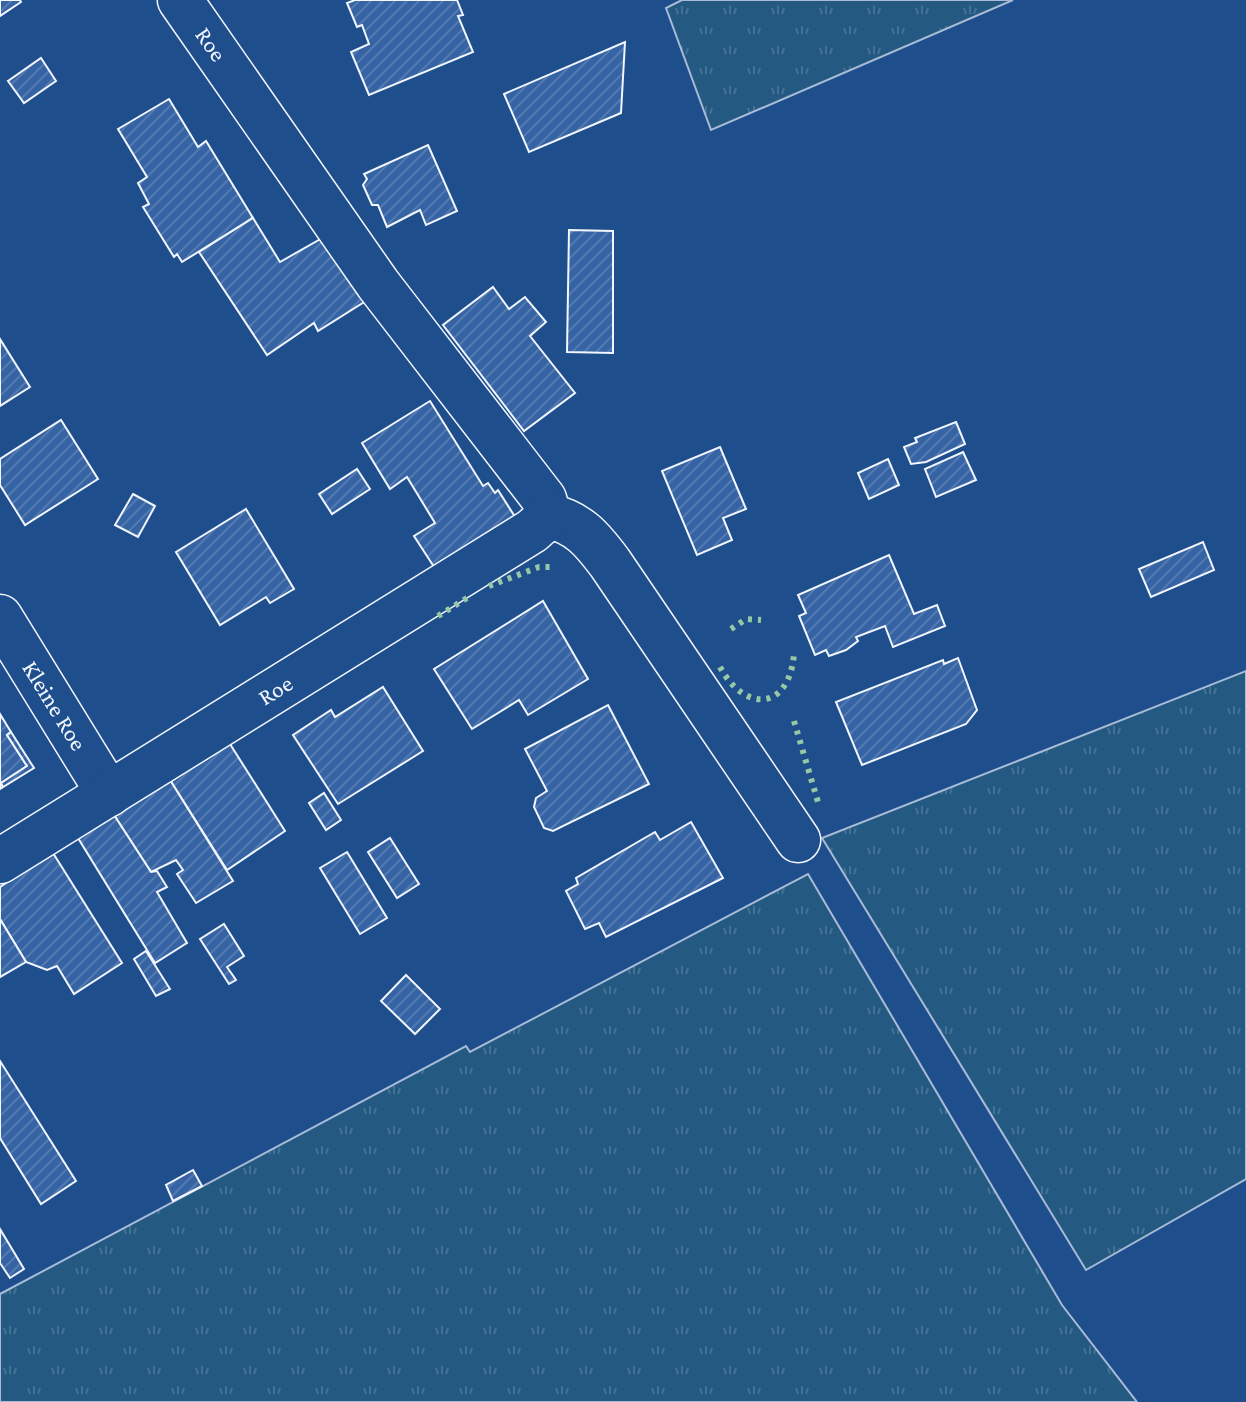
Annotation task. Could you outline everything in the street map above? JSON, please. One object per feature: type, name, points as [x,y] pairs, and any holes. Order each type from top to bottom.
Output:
[{"type":"street","name":"Roe","points":[[0,861],[532,531],[549,516],[544,499],[378,284],[180,0]]},
{"type":"street","points":[[549,516],[572,521],[610,563],[798,840]]},
{"type":"street","name":"Kleine Roe","points":[[0,617],[109,794]]},
{"type":"green space","points":[[682,0],[1013,0],[711,130],[666,8]]},
{"type":"green space","points":[[1246,671],[1246,1179],[1086,1270],[822,838]]},
{"type":"green space","points":[[808,874],[1062,1305],[1137,1402],[0,1402],[0,1294],[466,1046],[470,1052]]},
{"type":"building","points":[[0,0],[20,0],[21,2],[0,16]]},
{"type":"building","points":[[355,0],[457,0],[463,15],[458,16],[473,52],[369,95],[351,52],[369,44],[362,25],[357,27],[347,3]]},
{"type":"building","points":[[625,42],[621,113],[529,152],[504,94]]},
{"type":"building","points":[[41,58],[56,81],[24,103],[8,81]]},
{"type":"building","points":[[169,99],[198,147],[206,141],[253,218],[182,262],[177,254],[174,257],[143,207],[149,204],[138,183],[147,177],[118,129]]},
{"type":"building","points":[[428,145],[457,211],[426,225],[420,210],[387,227],[378,205],[372,205],[363,185],[367,179],[364,174]]},
{"type":"building","points":[[253,218],[280,262],[324,237],[369,299],[318,331],[314,323],[267,355],[199,252]]},
{"type":"building","points":[[569,230],[613,231],[613,353],[567,352]]},
{"type":"building","points":[[493,287],[509,309],[525,297],[546,322],[530,336],[575,393],[524,431],[443,325]]},
{"type":"building","points":[[0,339],[30,387],[0,406]]},
{"type":"building","points":[[430,401],[483,486],[488,483],[495,493],[498,490],[517,520],[436,570],[414,536],[435,523],[407,477],[390,489],[362,443]]},
{"type":"building","points":[[61,420],[98,479],[25,525],[0,485],[0,459]]},
{"type":"building","points":[[956,422],[965,444],[926,462],[911,464],[904,447],[917,442],[915,438]]},
{"type":"building","points":[[720,447],[746,509],[723,518],[732,540],[697,555],[662,471]]},
{"type":"building","points":[[963,452],[976,480],[936,497],[925,469]]},
{"type":"building","points":[[888,459],[899,485],[869,499],[858,473]]},
{"type":"building","points":[[357,469],[370,489],[332,514],[319,494]]},
{"type":"building","points":[[133,494],[155,506],[138,537],[115,525]]},
{"type":"building","points":[[246,509],[294,589],[270,603],[266,597],[220,625],[176,552]]},
{"type":"building","points":[[1203,542],[1214,570],[1151,597],[1139,569]]},
{"type":"building","points":[[889,555],[914,614],[937,605],[945,626],[893,647],[885,626],[856,637],[858,641],[846,650],[829,656],[826,650],[815,655],[799,616],[806,613],[798,595]]},
{"type":"building","points":[[543,601],[588,679],[528,715],[519,700],[472,729],[434,669]]},
{"type":"building","points":[[958,658],[977,710],[966,724],[862,765],[836,702],[943,660],[944,664]]},
{"type":"building","points":[[383,687],[423,751],[338,804],[293,735],[331,710],[335,717]]},
{"type":"building","points":[[608,705],[649,784],[553,831],[544,828],[534,807],[536,798],[547,791],[525,749]]},
{"type":"building","points":[[0,714],[11,732],[7,735],[27,766],[1,783],[3,787],[0,789]]},
{"type":"building","points":[[11,732],[34,768],[3,787],[1,783],[27,766],[7,735]]},
{"type":"building","points":[[230,744],[285,831],[227,870],[170,780]]},
{"type":"building","points":[[170,780],[233,881],[196,903],[177,874],[183,870],[176,860],[151,872],[114,815]]},
{"type":"building","points":[[324,793],[341,820],[326,830],[309,803]]},
{"type":"building","points":[[114,815],[151,872],[157,871],[167,887],[157,892],[187,943],[155,963],[78,838]]},
{"type":"building","points":[[691,822],[723,878],[606,937],[599,923],[585,929],[566,891],[578,884],[576,878],[655,832],[660,840]]},
{"type":"building","points":[[390,838],[419,884],[397,898],[368,852]]},
{"type":"building","points":[[347,852],[387,918],[360,934],[320,868]]},
{"type":"building","points":[[53,853],[122,963],[74,994],[57,966],[47,970],[26,962],[0,919],[0,887]]},
{"type":"building","points":[[0,919],[26,962],[0,977]]},
{"type":"building","points":[[224,924],[244,956],[227,967],[236,980],[229,984],[200,939]]},
{"type":"building","points":[[146,951],[170,989],[156,996],[134,959]]},
{"type":"building","points":[[406,975],[440,1009],[415,1034],[381,1001]]},
{"type":"building","points":[[0,1061],[76,1181],[41,1204],[0,1138]]},
{"type":"building","points":[[193,1170],[202,1186],[173,1201],[166,1185]]},
{"type":"building","points":[[0,1229],[24,1269],[10,1278],[0,1263]]},
{"type":"hedge","points":[[489,586],[539,567],[554,567]]},
{"type":"hedge","points":[[438,616],[467,598]]},
{"type":"hedge","points":[[731,629],[746,619],[761,620]]},
{"type":"hedge","points":[[720,667],[741,692],[764,699],[784,687],[794,654]]},
{"type":"hedge","points":[[794,721],[818,802]]}]
